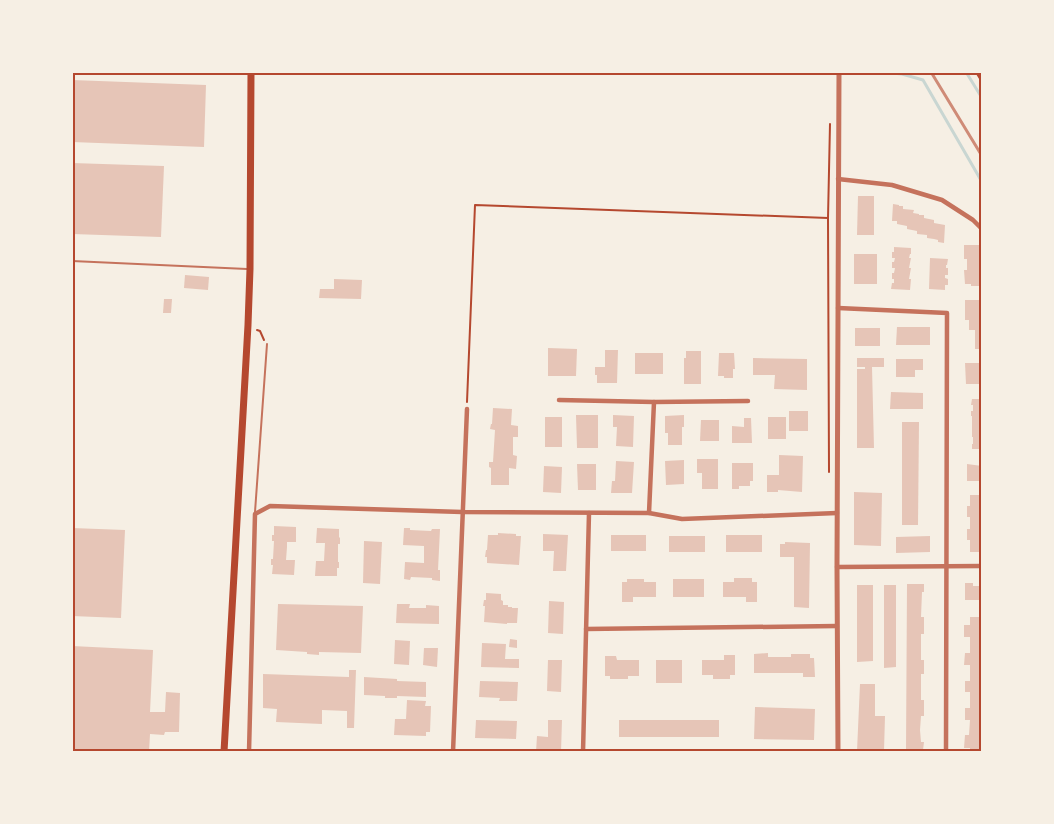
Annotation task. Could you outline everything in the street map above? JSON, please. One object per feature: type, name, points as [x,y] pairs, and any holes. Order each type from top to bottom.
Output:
[{"type":"main road","points":[[224,752],[248,325],[251,72]]},
{"type":"street","points":[[838,752],[839,72]]},
{"type":"street","points":[[838,179],[892,185],[942,200],[973,220],[982,229]]},
{"type":"street","points":[[838,308],[947,312],[946,752]]},
{"type":"street","points":[[559,400],[748,401]]},
{"type":"street","points":[[649,513],[654,402]]},
{"type":"street","points":[[453,752],[467,410]]},
{"type":"street","points":[[249,752],[255,514],[270,506],[462,512],[649,513],[682,519],[837,512]]},
{"type":"street","points":[[583,752],[589,513]]},
{"type":"street","points":[[837,567],[982,566]]},
{"type":"street","points":[[586,629],[837,626]]},
{"type":"lane","points":[[72,261],[250,269]]},
{"type":"lane","points":[[255,514],[267,344]]},
{"type":"path","points":[[976,72],[982,82]]},
{"type":"path","points":[[467,410],[476,205],[838,219]]},
{"type":"path","points":[[248,325],[260,331],[267,344]]},
{"type":"building","points":[[72,80],[206,85],[204,147],[72,142]]},
{"type":"building","points":[[72,163],[164,166],[161,237],[72,234]]},
{"type":"building","points":[[858,196],[874,196],[874,235],[857,235]]},
{"type":"building","points":[[893,204],[903,206],[903,209],[914,210],[913,213],[924,215],[924,218],[934,220],[934,223],[945,225],[944,243],[927,238],[927,235],[917,234],[917,231],[897,224],[897,221],[892,221]]},
{"type":"building","points":[[964,245],[979,245],[982,248],[982,284],[979,284],[979,286],[965,284],[964,270],[967,270],[967,259],[964,259]]},
{"type":"building","points":[[894,247],[911,248],[909,258],[911,258],[909,268],[911,268],[910,290],[891,289],[892,283],[894,283],[892,273],[894,273],[895,268],[892,268],[892,262],[894,262],[895,258],[892,258],[892,252],[894,252]]},
{"type":"building","points":[[854,254],[877,254],[877,284],[854,284]]},
{"type":"building","points":[[930,258],[948,259],[946,268],[948,268],[948,275],[945,275],[945,278],[948,279],[948,285],[945,285],[945,290],[929,289]]},
{"type":"building","points":[[185,275],[209,277],[208,290],[184,288]]},
{"type":"building","points":[[334,279],[362,280],[361,299],[319,298],[320,289],[334,289]]},
{"type":"building","points":[[164,299],[172,299],[171,313],[163,313]]},
{"type":"building","points":[[965,300],[981,300],[982,349],[975,349],[975,330],[969,330],[969,320],[965,320]]},
{"type":"building","points":[[897,327],[930,327],[930,345],[896,345]]},
{"type":"building","points":[[855,328],[880,328],[880,346],[855,346]]},
{"type":"building","points":[[548,348],[577,349],[576,376],[548,376]]},
{"type":"building","points":[[605,350],[618,350],[617,383],[597,383],[595,367],[605,367]]},
{"type":"building","points":[[686,351],[701,351],[701,384],[684,384],[684,358],[686,358]]},
{"type":"building","points":[[635,353],[663,353],[663,374],[635,374]]},
{"type":"building","points":[[719,353],[734,353],[735,369],[733,369],[733,378],[718,376]]},
{"type":"building","points":[[753,358],[807,359],[807,390],[774,389],[775,375],[753,375]]},
{"type":"building","points":[[857,358],[884,358],[884,367],[872,367],[874,448],[857,448],[857,369],[865,369],[865,367],[857,367]]},
{"type":"building","points":[[896,359],[923,359],[923,370],[915,370],[915,377],[896,377]]},
{"type":"building","points":[[965,363],[982,363],[982,384],[966,384]]},
{"type":"building","points":[[891,392],[923,393],[923,409],[890,409]]},
{"type":"building","points":[[972,399],[982,399],[982,449],[972,449]]},
{"type":"building","points":[[493,408],[512,409],[511,425],[518,426],[518,437],[513,437],[513,455],[517,456],[516,469],[509,468],[509,485],[491,485],[489,462],[493,462],[495,430],[490,429]]},
{"type":"building","points":[[789,411],[808,411],[808,431],[789,431]]},
{"type":"building","points":[[576,415],[598,415],[598,448],[577,448]]},
{"type":"building","points":[[613,415],[634,416],[633,447],[616,446],[617,427],[613,427]]},
{"type":"building","points":[[684,415],[682,445],[668,445],[668,433],[665,433],[665,416]]},
{"type":"building","points":[[545,417],[562,417],[562,447],[545,447]]},
{"type":"building","points":[[768,417],[786,417],[786,439],[768,439]]},
{"type":"building","points":[[744,418],[751,418],[752,443],[732,443],[732,426],[744,427]]},
{"type":"building","points":[[701,420],[719,420],[719,441],[700,441]]},
{"type":"building","points":[[902,422],[919,422],[918,525],[902,525]]},
{"type":"building","points":[[779,455],[803,456],[802,492],[778,490],[778,492],[767,492],[767,475],[779,475]]},
{"type":"building","points":[[697,459],[718,459],[718,489],[702,489],[702,473],[697,473]]},
{"type":"building","points":[[684,460],[684,484],[666,485],[665,461]]},
{"type":"building","points":[[616,461],[634,462],[632,493],[611,493],[612,481],[615,481]]},
{"type":"building","points":[[732,463],[753,463],[753,481],[750,481],[750,486],[739,486],[739,489],[732,489]]},
{"type":"building","points":[[577,464],[596,464],[596,490],[578,490]]},
{"type":"building","points":[[967,464],[982,466],[982,481],[967,481]]},
{"type":"building","points":[[544,466],[562,467],[561,493],[543,492]]},
{"type":"building","points":[[854,492],[882,493],[881,546],[854,545]]},
{"type":"building","points":[[970,495],[982,495],[982,552],[970,552],[970,540],[967,540],[967,529],[970,529],[970,517],[967,517],[967,506],[970,506]]},
{"type":"building","points":[[274,526],[296,527],[296,542],[287,542],[286,560],[295,560],[294,575],[272,574],[273,565],[271,565],[271,559],[273,559],[274,541],[272,541],[272,535],[274,535]]},
{"type":"building","points":[[72,528],[125,530],[121,618],[72,616]]},
{"type":"building","points":[[317,528],[339,529],[339,568],[337,568],[337,576],[315,576],[316,561],[324,561],[325,543],[316,543]]},
{"type":"building","points":[[404,528],[431,531],[432,529],[440,529],[438,570],[440,570],[440,581],[432,580],[432,578],[411,577],[410,580],[404,579],[405,562],[424,563],[424,546],[403,545]]},
{"type":"building","points":[[498,533],[521,536],[519,565],[487,563],[487,557],[485,557],[488,535],[498,535]]},
{"type":"building","points":[[543,534],[568,535],[566,571],[553,571],[554,551],[543,551]]},
{"type":"building","points":[[611,535],[646,535],[646,551],[611,551]]},
{"type":"building","points":[[726,535],[762,535],[762,552],[726,552]]},
{"type":"building","points":[[669,536],[705,536],[705,552],[669,552]]},
{"type":"building","points":[[930,536],[930,552],[896,553],[896,537]]},
{"type":"building","points":[[364,541],[382,542],[380,584],[363,583]]},
{"type":"building","points":[[785,542],[810,543],[809,608],[794,607],[794,557],[780,557],[780,544],[785,544]]},
{"type":"building","points":[[734,578],[752,578],[752,582],[757,582],[757,602],[746,602],[746,597],[723,597],[723,582],[734,582]]},
{"type":"building","points":[[627,579],[644,579],[644,582],[656,582],[656,597],[633,597],[633,602],[622,602],[622,582],[627,582]]},
{"type":"building","points":[[673,579],[704,579],[704,597],[673,597]]},
{"type":"building","points":[[965,583],[973,583],[973,586],[982,586],[982,600],[965,600]]},
{"type":"building","points":[[907,584],[924,584],[921,617],[924,617],[924,634],[921,634],[921,660],[924,660],[924,674],[921,674],[921,700],[924,700],[924,716],[921,716],[920,730],[921,742],[924,742],[923,750],[906,750]]},
{"type":"building","points":[[857,585],[873,585],[873,661],[857,662]]},
{"type":"building","points":[[884,585],[896,585],[896,667],[884,668]]},
{"type":"building","points":[[486,593],[501,594],[503,605],[518,608],[517,623],[484,622],[485,606],[483,606],[484,600],[486,600]]},
{"type":"building","points":[[549,601],[564,602],[563,634],[548,633]]},
{"type":"building","points":[[278,604],[363,606],[361,653],[319,652],[319,655],[307,654],[307,652],[276,650]]},
{"type":"building","points":[[397,604],[410,604],[409,608],[426,608],[426,605],[439,606],[439,624],[396,623]]},
{"type":"building","points":[[970,617],[982,617],[982,752],[970,752],[970,748],[964,748],[965,735],[969,735],[970,720],[965,720],[965,708],[970,708],[970,692],[965,692],[965,681],[970,681],[970,665],[964,665],[965,653],[970,653],[970,637],[964,637],[964,625],[970,625]]},
{"type":"building","points":[[510,639],[517,640],[517,648],[509,647]]},
{"type":"building","points":[[395,640],[410,641],[409,665],[394,664]]},
{"type":"building","points":[[482,643],[506,644],[505,659],[519,659],[519,668],[481,667]]},
{"type":"building","points":[[72,646],[153,650],[150,712],[165,712],[166,692],[180,693],[179,732],[165,732],[164,735],[150,734],[149,752],[72,752]]},
{"type":"building","points":[[424,648],[438,648],[437,667],[423,665]]},
{"type":"building","points":[[768,653],[768,657],[791,657],[791,654],[810,654],[810,658],[814,658],[815,677],[803,677],[803,673],[754,673],[754,654]]},
{"type":"building","points":[[724,655],[735,655],[735,675],[730,675],[730,679],[713,679],[713,675],[702,675],[702,660],[724,660]]},
{"type":"building","points":[[605,656],[616,656],[617,660],[639,660],[639,676],[628,676],[628,679],[610,679],[610,676],[605,676]]},
{"type":"building","points":[[548,660],[562,660],[561,692],[547,691]]},
{"type":"building","points":[[656,660],[682,660],[682,683],[656,683]]},
{"type":"building","points":[[349,670],[356,670],[354,728],[347,728],[347,711],[322,710],[322,724],[276,722],[277,709],[263,708],[263,674],[349,677]]},
{"type":"building","points":[[364,677],[426,682],[426,697],[397,696],[397,698],[385,698],[385,696],[364,695]]},
{"type":"building","points":[[480,681],[518,682],[517,701],[499,701],[500,698],[479,697]]},
{"type":"building","points":[[860,684],[875,684],[875,716],[885,716],[884,751],[857,751]]},
{"type":"building","points":[[407,700],[426,701],[425,706],[431,706],[430,732],[426,732],[426,736],[394,735],[395,719],[406,719]]},
{"type":"building","points":[[755,707],[815,709],[814,740],[754,739]]},
{"type":"building","points":[[476,720],[517,721],[516,739],[475,738]]},
{"type":"building","points":[[548,720],[562,720],[561,752],[536,752],[537,736],[548,737]]},
{"type":"building","points":[[619,720],[719,720],[719,737],[619,737]]},
{"type":"waterway","points":[[882,72],[902,74],[923,80],[982,182]]},
{"type":"waterway","points":[[966,72],[982,98]]},
{"type":"railway","points":[[931,72],[982,156]]}]
